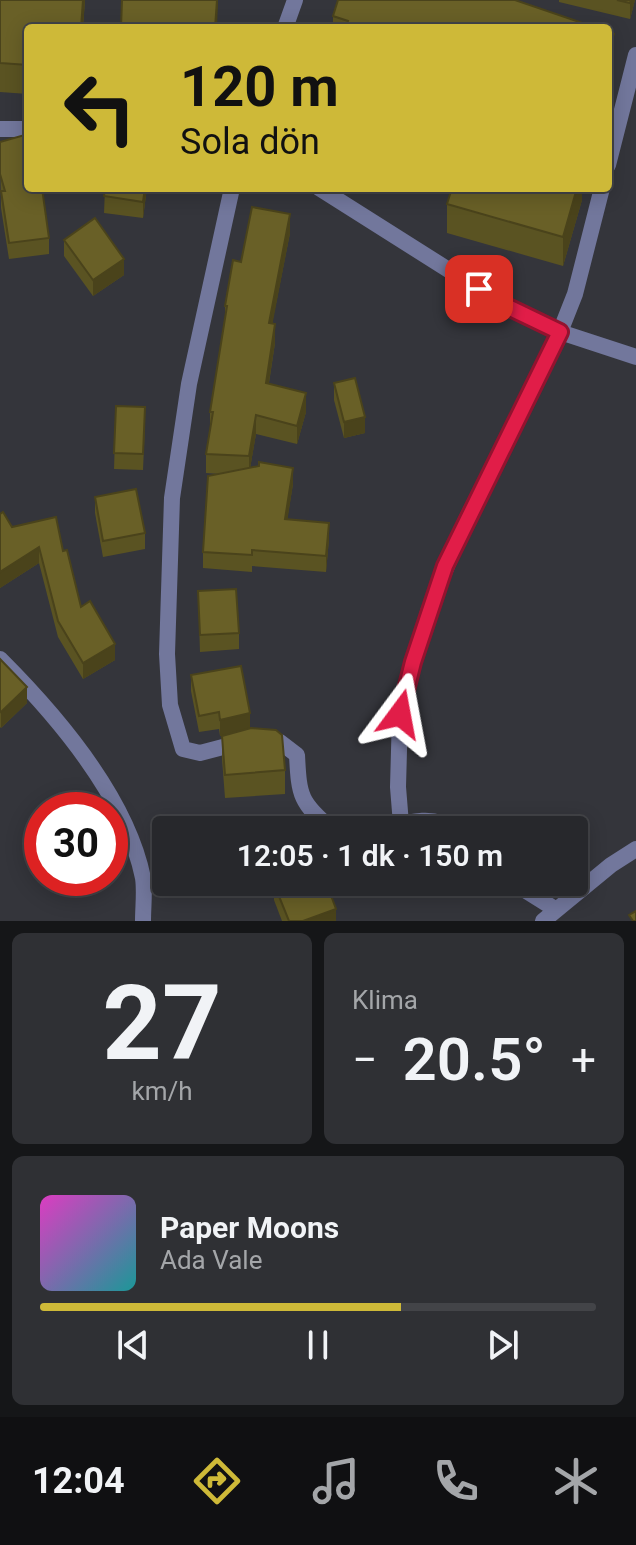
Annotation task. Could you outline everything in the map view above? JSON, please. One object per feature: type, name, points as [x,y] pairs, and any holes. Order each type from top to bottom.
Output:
[{"type":"street","points":[[286,24],[295,0]]},
{"type":"street","points":[[612,149],[636,55]]},
{"type":"street","points":[[0,129],[24,129]]},
{"type":"street","points":[[231,192],[189,384],[172,498],[167,654],[170,705],[183,749],[200,753],[250,740],[280,742],[297,755],[299,792],[317,816]]},
{"type":"street","points":[[325,192],[504,305],[560,332],[636,357]]},
{"type":"street","points":[[400,816],[400,714],[428,612],[466,520],[560,332],[575,294],[601,192]]},
{"type":"street","points":[[0,659],[42,701],[99,777],[131,838],[143,880],[143,921]]},
{"type":"street","points":[[528,896],[549,915],[636,849]]},
{"type":"building","points":[[0,0],[83,0],[81,24],[24,24],[24,65],[0,63]]},
{"type":"building","points":[[122,0],[217,0],[215,24],[121,24]]},
{"type":"building","points":[[338,0],[515,0],[585,24],[347,24],[348,21],[333,16]]},
{"type":"building","points":[[24,135],[24,192],[43,192],[49,238],[9,243],[1,191],[5,191],[0,174],[0,142]]},
{"type":"building","points":[[104,192],[144,192],[143,202],[104,196]]},
{"type":"building","points":[[451,192],[576,192],[563,237],[447,204]]},
{"type":"building","points":[[252,207],[290,214],[269,323],[275,324],[266,383],[306,393],[297,426],[256,415],[249,456],[206,454],[233,260],[241,262]]},
{"type":"building","points":[[95,218],[124,259],[93,280],[64,240]]},
{"type":"building","points":[[355,378],[365,417],[344,422],[334,383]]},
{"type":"building","points":[[116,406],[145,407],[143,454],[114,453]]},
{"type":"building","points":[[259,462],[293,468],[285,519],[329,523],[326,556],[252,550],[252,555],[203,552],[208,476],[259,466]]},
{"type":"building","points":[[136,489],[145,533],[103,541],[95,497]]},
{"type":"building","points":[[3,512],[12,527],[56,517],[81,607],[90,601],[115,644],[83,663],[58,621],[39,547],[0,572],[0,514]]},
{"type":"building","points":[[236,589],[239,633],[200,635],[198,591]]},
{"type":"building","points":[[0,659],[27,687],[1,712],[0,711]]},
{"type":"building","points":[[241,666],[250,713],[220,720],[219,712],[199,716],[191,675]]},
{"type":"building","points":[[251,728],[276,730],[282,735],[285,770],[225,775],[222,736]]},
{"type":"building","points":[[279,896],[331,896],[336,909],[303,921],[289,921]]},
{"type":"building","points":[[636,911],[636,921],[633,921],[629,915]]},
{"type":"route","points":[[400,714],[428,612],[445,566],[560,332],[504,305],[479,289]]}]
